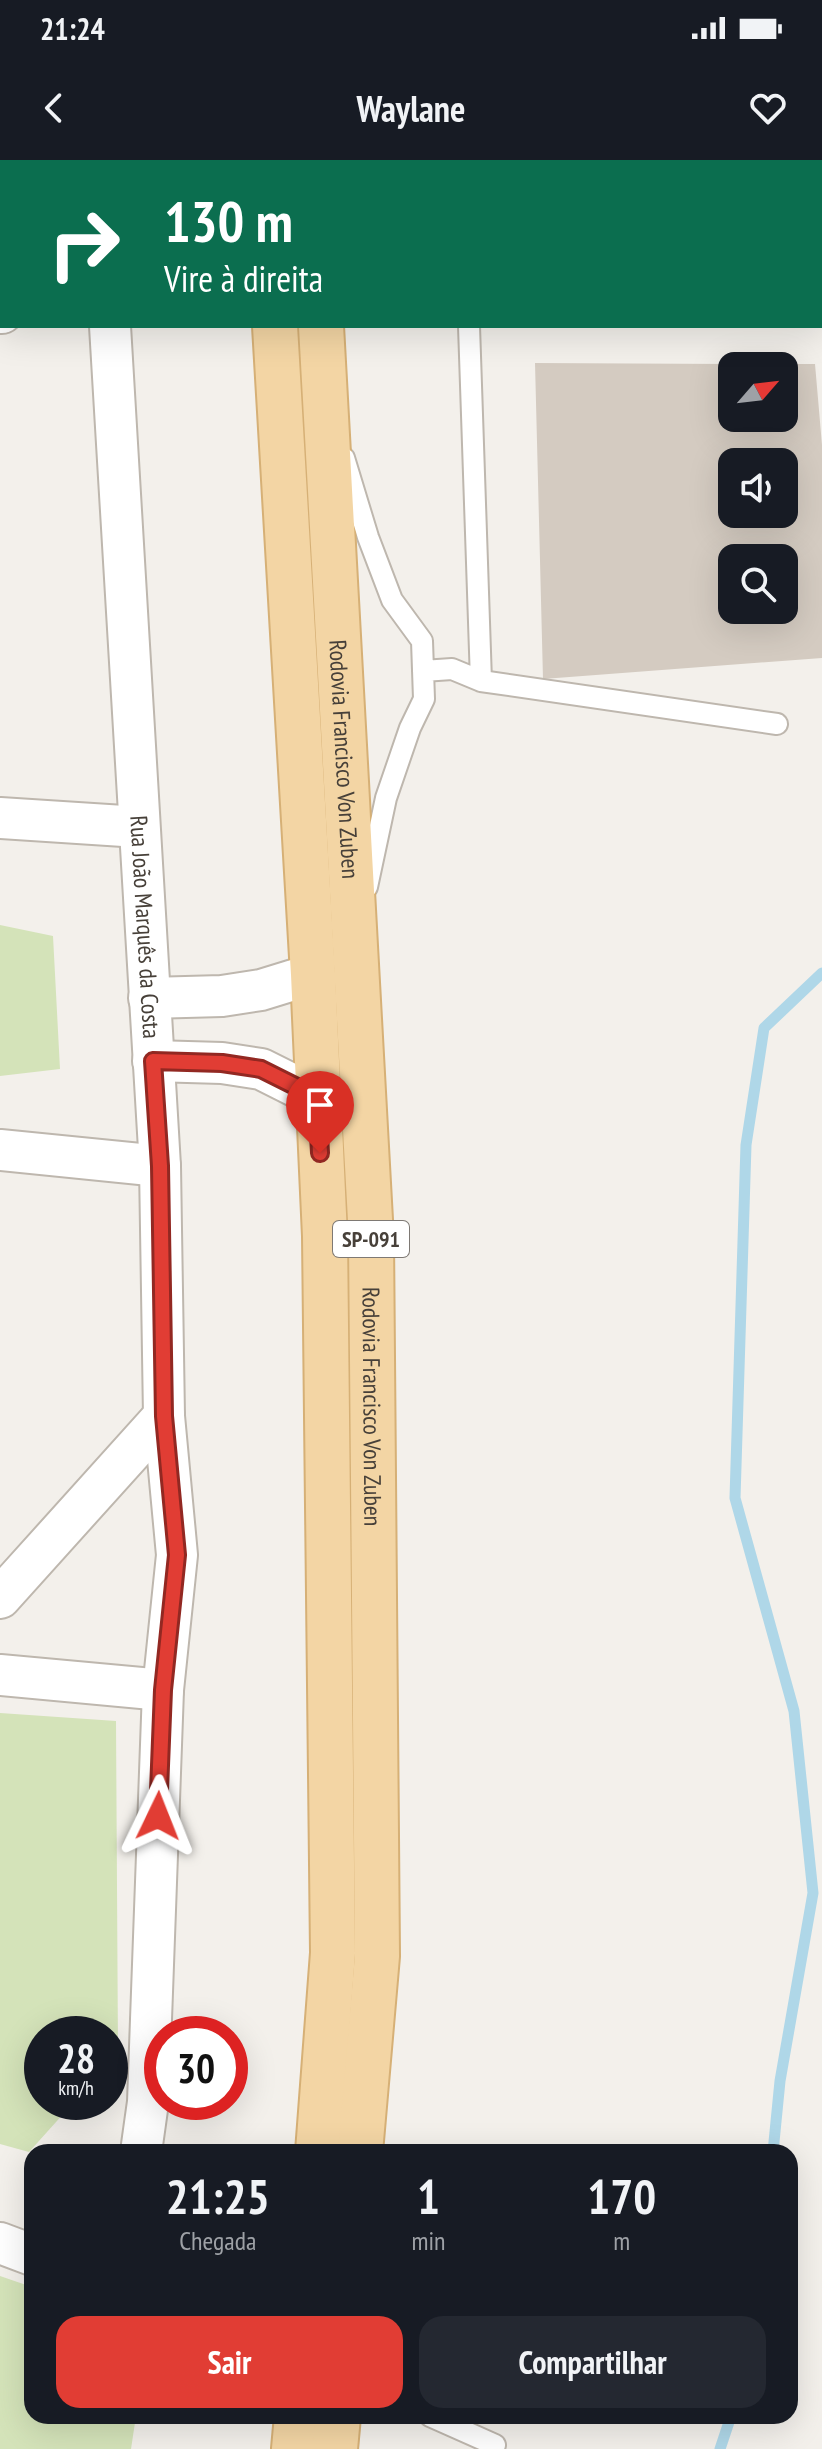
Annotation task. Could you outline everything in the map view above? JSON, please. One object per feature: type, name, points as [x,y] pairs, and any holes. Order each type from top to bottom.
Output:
[{"type":"main road","name":"Rodovia Francisco Von Zuben","points":[[273,328],[313,974],[325,1236],[333,1953],[319,2144]]},
{"type":"main road","name":"Rodovia Francisco Von Zuben","points":[[321,328],[371,1238],[377,1940],[361,2144]]},
{"type":"main road","points":[[294,2449],[296,2424]]},
{"type":"main road","points":[[335,2449],[337,2424]]},
{"type":"street","name":"Rua João Marquês da Costa","points":[[110,328],[160,1166],[164,1416],[177,1555],[163,1690],[148,2102],[142,2144]]},
{"type":"street","points":[[0,818],[139,827]]},
{"type":"street","points":[[149,998],[235,994],[261,990],[313,974]]},
{"type":"street","points":[[153,1061],[222,1063],[261,1069],[317,1097]]},
{"type":"street","points":[[0,1150],[160,1166]]},
{"type":"street","points":[[0,1598],[164,1416]]},
{"type":"street","points":[[0,1675],[163,1690]]},
{"type":"street","points":[[0,2243],[24,2252]]},
{"type":"lane","points":[[469,328],[481,681]]},
{"type":"lane","points":[[325,394],[368,537],[392,600],[422,641],[424,699],[410,728],[386,798],[355,941]]},
{"type":"lane","points":[[423,671],[452,669],[481,681],[777,724]]},
{"type":"lane","points":[[448,2424],[495,2445]]},
{"type":"green space","points":[[0,925],[53,936],[60,1069],[0,1076]]},
{"type":"green space","points":[[0,1713],[116,1721],[118,2016],[24,2016],[24,2120],[58,2120],[36,2144],[24,2144],[24,2151],[0,2144]]},
{"type":"green space","points":[[0,2276],[24,2284],[24,2424],[135,2424],[131,2449],[0,2449]]},
{"type":"building","points":[[535,363],[718,364],[718,432],[798,432],[798,364],[815,364],[822,445],[822,658],[543,679]]},
{"type":"waterway","points":[[774,2144],[780,2081],[813,1893],[794,1711],[735,1498],[746,1145],[764,1028],[822,973]]},
{"type":"waterway","points":[[720,2449],[728,2424]]},
{"type":"route","points":[[158,1816],[163,1690],[177,1555],[164,1416],[160,1166],[153,1061],[222,1063],[261,1069],[317,1097],[320,1153]]}]
